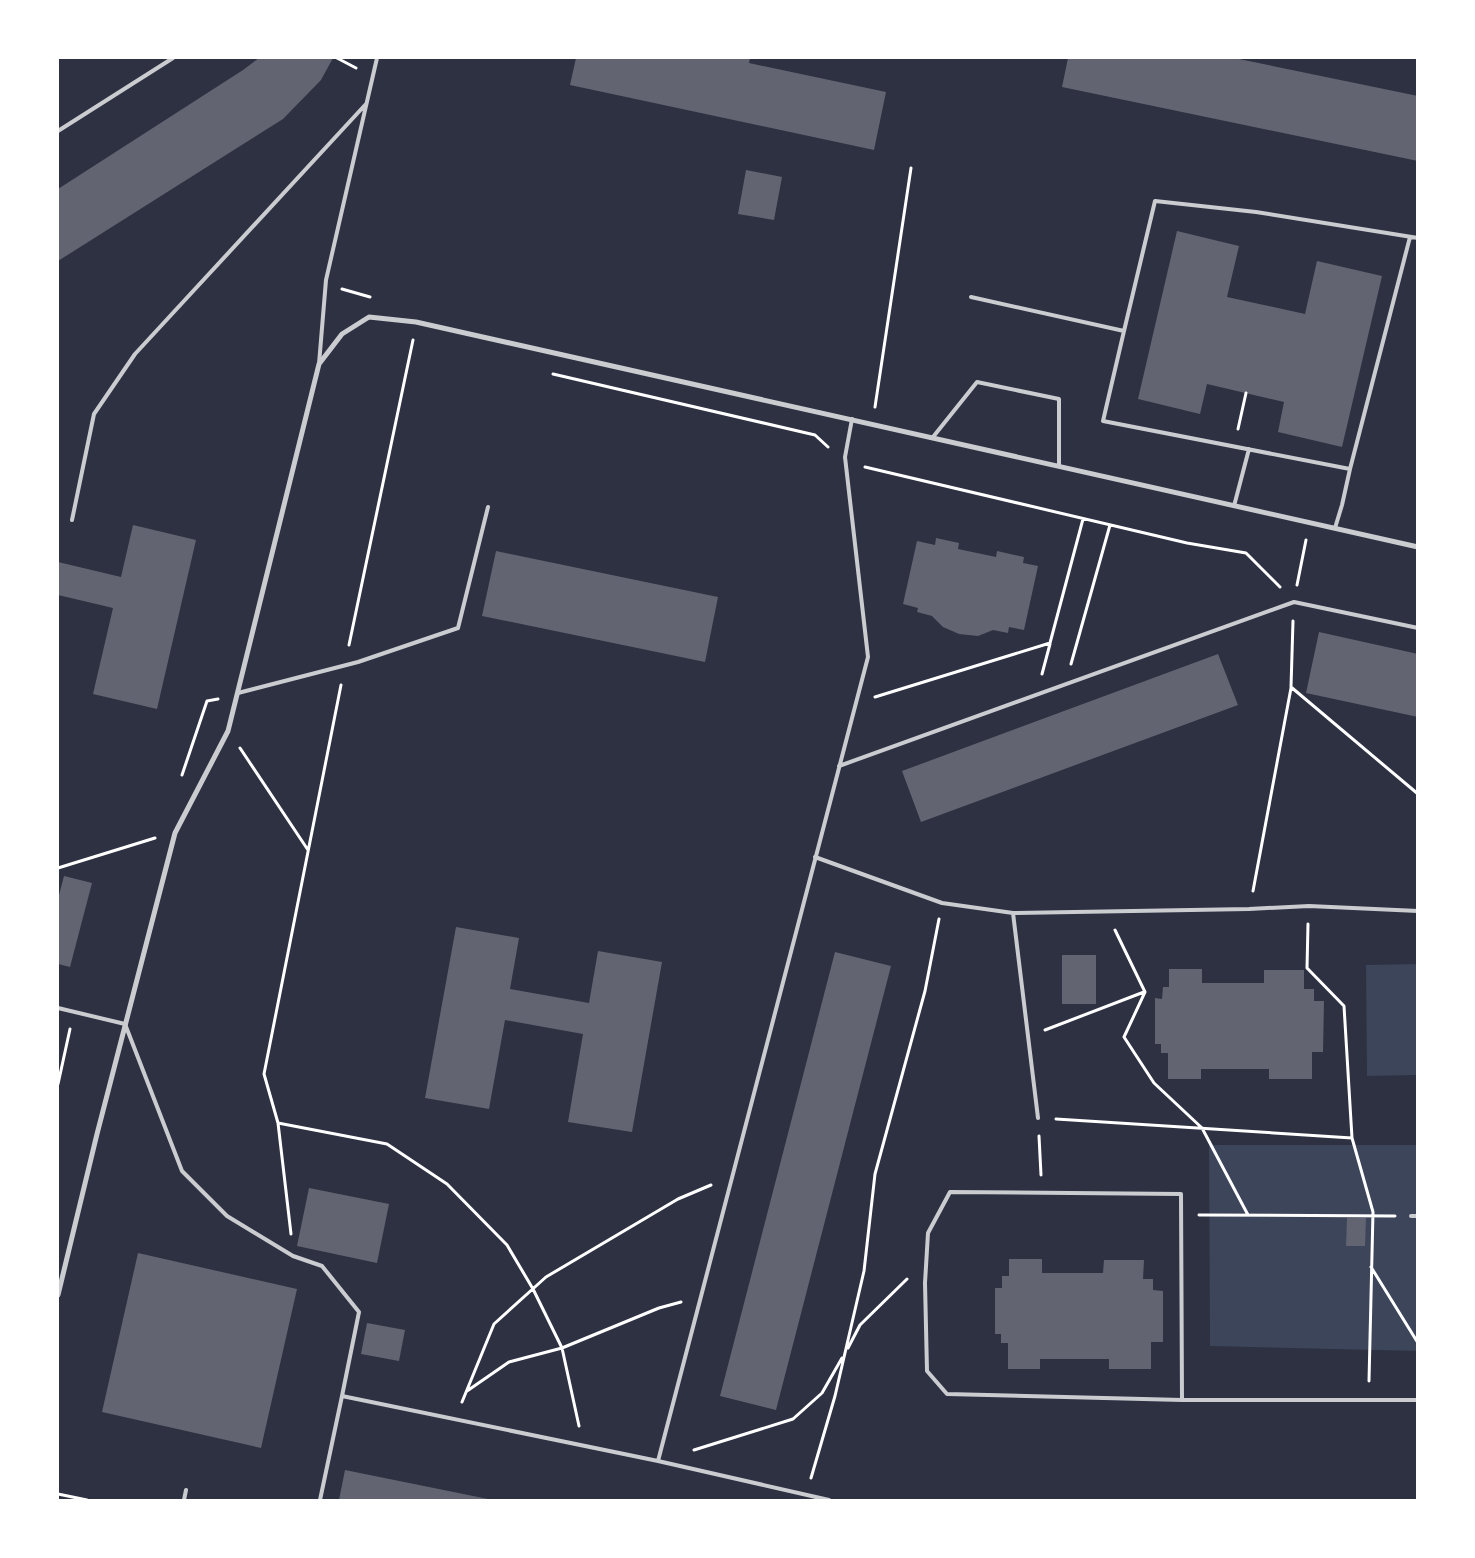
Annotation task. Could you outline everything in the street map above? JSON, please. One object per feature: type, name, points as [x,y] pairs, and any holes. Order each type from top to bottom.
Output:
[{"type":"street","points":[[58,1296],[174,833],[228,731],[319,364],[342,334],[368,317],[416,322],[1418,547]]},
{"type":"lane","points":[[58,131],[173,58]]},
{"type":"lane","points":[[319,364],[326,280],[377,58]]},
{"type":"lane","points":[[72,520],[94,414],[135,354],[366,104]]},
{"type":"lane","points":[[1350,468],[1103,421],[1155,201],[1256,212],[1418,238]]},
{"type":"lane","points":[[1335,528],[1410,237]]},
{"type":"lane","points":[[971,297],[1124,332]]},
{"type":"lane","points":[[933,437],[977,382],[1059,399],[1059,466]]},
{"type":"lane","points":[[658,1461],[868,657],[845,456],[852,419]]},
{"type":"lane","points":[[1234,506],[1249,449]]},
{"type":"lane","points":[[238,693],[358,662],[458,628],[488,507]]},
{"type":"lane","points":[[839,766],[1294,602],[1418,628]]},
{"type":"lane","points":[[815,857],[942,903],[1013,912],[1106,912],[1309,906],[1418,911]]},
{"type":"lane","points":[[1013,912],[1038,1118]]},
{"type":"lane","points":[[58,1008],[125,1024],[182,1171],[227,1216],[294,1256],[322,1266],[358,1312],[320,1500]]},
{"type":"lane","points":[[1182,1400],[1181,1194],[950,1192],[928,1233],[927,1260],[927,1371],[948,1394],[1182,1400],[1418,1400]]},
{"type":"lane","points":[[1411,1216],[1418,1216]]},
{"type":"lane","points":[[342,1396],[658,1461],[829,1500]]},
{"type":"lane","points":[[184,1500],[186,1490]]},
{"type":"path","points":[[341,284],[342,289],[370,297]]},
{"type":"path","points":[[294,1256],[278,1123],[264,1074],[345,664],[416,322]]},
{"type":"path","points":[[412,342],[422,344]]},
{"type":"path","points":[[547,373],[815,435],[846,463],[1186,543],[1246,554],[1294,602]]},
{"type":"path","points":[[1036,695],[1083,519]]},
{"type":"path","points":[[1249,909],[1291,687],[1294,602],[1310,523]]},
{"type":"path","points":[[1066,684],[1110,525]]},
{"type":"path","points":[[856,703],[1050,643]]},
{"type":"path","points":[[1291,687],[1418,794]]},
{"type":"path","points":[[179,783],[207,702],[238,693]]},
{"type":"path","points":[[228,731],[308,850]]},
{"type":"path","points":[[58,868],[174,833]]},
{"type":"path","points":[[806,1495],[835,1396],[864,1271],[875,1174],[925,991],[942,903]]},
{"type":"path","points":[[1309,906],[1307,968],[1344,1006],[1352,1138],[1373,1216],[1369,1400]]},
{"type":"path","points":[[1106,912],[1145,992]]},
{"type":"path","points":[[1028,1036],[1145,992]]},
{"type":"path","points":[[1145,992],[1124,1037],[1154,1083],[1202,1128],[1248,1215]]},
{"type":"path","points":[[58,1084],[74,1012]]},
{"type":"path","points":[[1042,1193],[1038,1118],[1352,1138]]},
{"type":"path","points":[[278,1123],[386,1144],[447,1184],[507,1245],[533,1289],[562,1348],[584,1446]]},
{"type":"path","points":[[455,1419],[494,1324],[546,1277],[678,1199],[733,1176]]},
{"type":"path","points":[[1181,1215],[1411,1216]]},
{"type":"path","points":[[658,1461],[793,1419],[822,1393],[860,1325],[927,1260]]},
{"type":"path","points":[[1371,1267],[1418,1343]]},
{"type":"path","points":[[466,1391],[509,1362],[562,1348],[659,1308],[701,1297]]},
{"type":"path","points":[[58,1494],[87,1500]]},
{"type":"shaded area","points":[[1417,964],[1417,1075],[1367,1076],[1366,965]]},
{"type":"shaded area","points":[[1209,1145],[1417,1145],[1417,1351],[1210,1346]]},
{"type":"building","points":[[259,58],[333,58],[321,80],[283,119],[58,261],[58,189]]},
{"type":"building","points":[[576,58],[750,58],[749,63],[886,92],[874,150],[570,85]]},
{"type":"building","points":[[1068,58],[1234,58],[1418,96],[1418,161],[1062,87]]},
{"type":"building","points":[[746,170],[782,177],[774,220],[738,214]]},
{"type":"building","points":[[1177,231],[1239,246],[1227,297],[1305,314],[1317,261],[1382,276],[1342,447],[1278,432],[1284,402],[1207,384],[1200,414],[1138,399]]},
{"type":"building","points":[[133,525],[196,540],[157,709],[93,694],[113,608],[58,595],[58,562],[121,577]]},
{"type":"building","points":[[936,538],[959,543],[958,549],[996,557],[997,551],[1024,557],[1023,563],[1038,566],[1024,630],[1009,627],[1008,633],[993,630],[978,636],[959,634],[943,627],[932,616],[917,612],[918,608],[903,604],[917,541],[935,545]]},
{"type":"building","points":[[496,551],[718,597],[705,662],[482,616]]},
{"type":"building","points":[[1319,632],[1418,654],[1418,717],[1306,693]]},
{"type":"building","points":[[1218,654],[1238,705],[921,822],[902,771]]},
{"type":"building","points":[[64,876],[92,883],[70,967],[58,964],[58,899]]},
{"type":"building","points":[[456,927],[519,938],[510,989],[589,1003],[598,951],[662,962],[632,1132],[568,1122],[583,1034],[505,1020],[489,1109],[425,1098]]},
{"type":"building","points":[[835,952],[891,966],[776,1410],[720,1396]]},
{"type":"building","points":[[1062,955],[1096,955],[1096,1004],[1062,1004]]},
{"type":"building","points":[[1169,969],[1202,969],[1202,983],[1264,983],[1264,970],[1304,970],[1304,989],[1314,989],[1314,1001],[1324,1001],[1323,1052],[1312,1052],[1312,1079],[1269,1079],[1269,1069],[1201,1069],[1201,1079],[1168,1079],[1168,1053],[1161,1053],[1161,1044],[1155,1044],[1155,998],[1162,999],[1163,987],[1169,987]]},
{"type":"building","points":[[309,1188],[389,1204],[377,1263],[297,1246]]},
{"type":"building","points":[[1347,1218],[1366,1218],[1365,1246],[1346,1246]]},
{"type":"building","points":[[138,1253],[297,1289],[261,1448],[102,1412]]},
{"type":"building","points":[[1009,1259],[1042,1259],[1042,1273],[1103,1273],[1104,1260],[1144,1260],[1143,1279],[1153,1279],[1153,1290],[1163,1291],[1163,1342],[1151,1342],[1151,1369],[1109,1369],[1109,1359],[1040,1359],[1040,1369],[1008,1369],[1008,1343],[1001,1343],[1001,1334],[995,1334],[995,1288],[1002,1288],[1002,1276],[1009,1276]]},
{"type":"building","points":[[367,1323],[405,1330],[399,1361],[361,1354]]},
{"type":"building","points":[[345,1470],[493,1500],[339,1500]]}]
